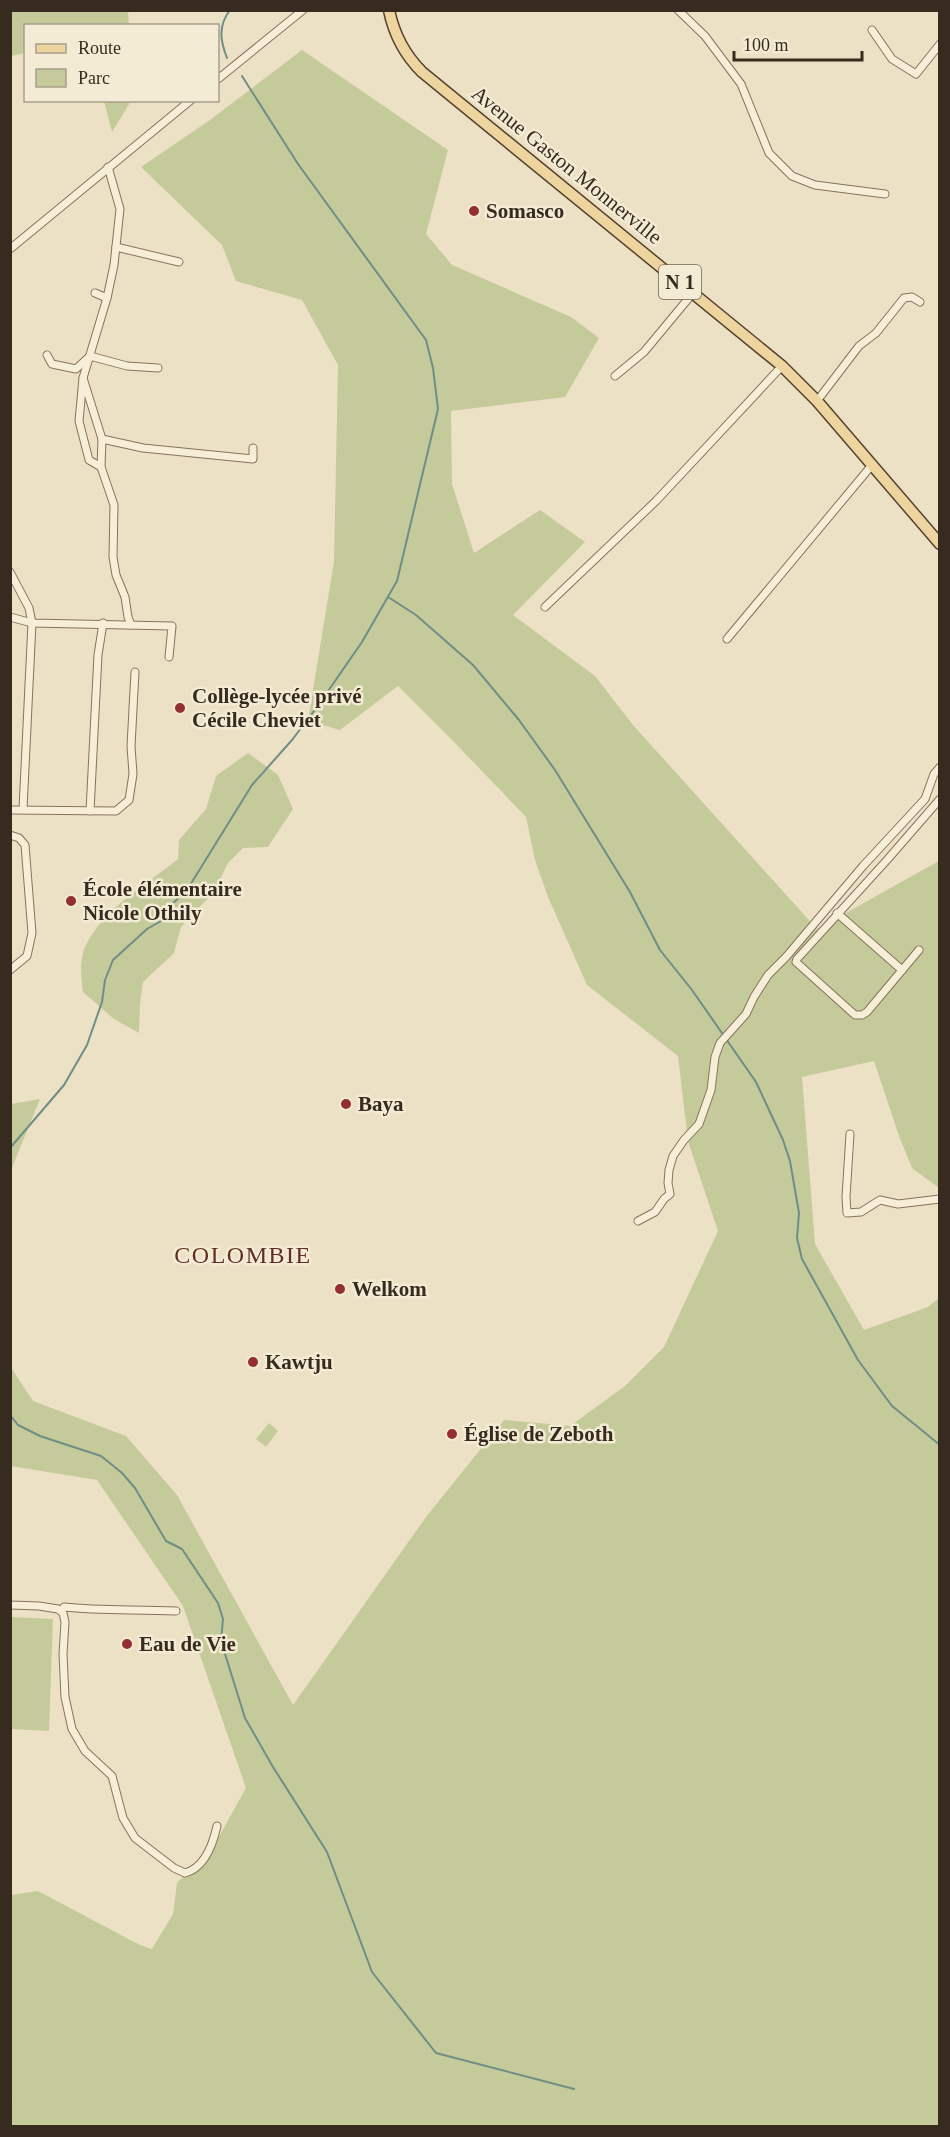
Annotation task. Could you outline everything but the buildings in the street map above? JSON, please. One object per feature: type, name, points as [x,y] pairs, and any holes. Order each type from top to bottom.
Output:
[{"type":"main road","name":"Avenue Gaston Monnerville","points":[[389,10],[399,44],[413,64],[782,366],[817,401],[939,544]]},
{"type":"street","points":[[219,79],[303,10]]},
{"type":"street","points":[[678,10],[705,36],[741,84],[769,153],[792,176],[815,185],[885,194]]},
{"type":"street","points":[[872,30],[892,59],[916,74],[939,44]]},
{"type":"street","points":[[10,249],[189,102]]},
{"type":"street","points":[[101,466],[89,460],[79,421],[83,378],[107,298],[116,247],[120,209],[108,167]]},
{"type":"street","points":[[116,247],[179,262]]},
{"type":"street","points":[[95,293],[107,298]]},
{"type":"street","points":[[615,376],[644,352],[693,293]]},
{"type":"street","points":[[817,401],[859,346],[876,333],[904,298],[912,297],[920,302]]},
{"type":"street","points":[[47,355],[52,364],[76,369],[90,356]]},
{"type":"street","points":[[90,356],[127,366],[158,368]]},
{"type":"street","points":[[545,607],[656,501],[782,366]]},
{"type":"street","points":[[83,378],[102,439],[101,466],[114,502],[113,557],[131,625]]},
{"type":"street","points":[[102,439],[143,448],[253,459],[253,448]]},
{"type":"street","points":[[728,639],[872,465]]},
{"type":"street","points":[[10,572],[29,608],[32,623],[23,809]]},
{"type":"street","points":[[10,617],[32,623],[172,626],[169,657]]},
{"type":"street","points":[[90,811],[98,655],[103,623]]},
{"type":"street","points":[[10,810],[116,811],[129,800],[133,774],[131,746],[135,672]]},
{"type":"street","points":[[638,1221],[655,1212],[670,1194],[669,1170],[673,1156],[699,1124],[711,1090],[715,1056],[720,1043],[746,1014],[768,975],[786,957],[862,866],[925,799],[939,766]]},
{"type":"street","points":[[919,950],[862,1016],[855,1015],[796,962],[797,958],[887,860],[939,799]]},
{"type":"street","points":[[10,836],[19,838],[24,845],[32,933],[27,956],[10,970]]},
{"type":"street","points":[[837,914],[902,970]]},
{"type":"street","points":[[850,1134],[847,1213],[861,1212],[880,1200],[898,1204],[939,1199]]},
{"type":"street","points":[[10,1605],[39,1606],[61,1611],[65,1622],[63,1662],[69,1721],[85,1751],[112,1776],[123,1818],[129,1830],[147,1848],[184,1873],[192,1870],[206,1855],[213,1842],[217,1826]]},
{"type":"street","points":[[61,1611],[64,1607],[89,1610],[138,1608],[176,1611]]},
{"type":"green space","points":[[11,10],[130,10],[129,24],[24,24],[24,53],[11,56]]},
{"type":"green space","points":[[302,50],[448,150],[426,234],[452,265],[571,317],[599,338],[565,397],[451,411],[452,484],[474,553],[540,510],[585,542],[513,615],[595,676],[633,725],[817,929],[939,861],[939,1188],[912,1168],[874,1061],[802,1077],[815,1244],[864,1330],[928,1307],[939,1298],[939,2126],[11,2126],[13,2099],[10,2097],[11,1895],[38,1891],[140,1945],[152,1949],[173,1914],[177,1883],[216,1842],[246,1788],[183,1606],[97,1480],[11,1466],[10,1366],[33,1401],[126,1436],[177,1495],[293,1705],[426,1517],[504,1420],[570,1426],[625,1386],[664,1347],[718,1231],[688,1141],[678,1056],[587,985],[548,897],[535,860],[526,817],[398,686],[340,730],[308,721],[334,561],[338,365],[302,300],[236,281],[222,245],[141,167],[210,120]]},
{"type":"green space","points":[[104,102],[130,102],[112,132]]},
{"type":"green space","points":[[248,753],[278,775],[293,809],[268,847],[243,848],[228,863],[213,893],[181,927],[174,953],[143,982],[139,1033],[114,1019],[83,992],[81,968],[84,950],[94,931],[115,908],[178,859],[179,840],[206,809],[216,776]]},
{"type":"green space","points":[[40,1099],[11,1170],[11,1104]]},
{"type":"green space","points":[[269,1423],[278,1431],[266,1447],[256,1439]]},
{"type":"green space","points":[[11,1617],[53,1619],[49,1731],[11,1729]]},
{"type":"waterway","points":[[227,58],[221,33],[223,22],[230,10]]},
{"type":"waterway","points":[[10,1148],[64,1085],[87,1045],[102,1002],[105,980],[113,960],[147,929],[161,921],[171,905],[187,890],[252,785],[292,740],[362,642],[397,581],[438,409],[433,368],[426,340],[298,164],[242,76]]},
{"type":"waterway","points":[[388,597],[416,615],[473,665],[519,720],[555,770],[630,892],[660,950],[692,990],[756,1082],[783,1140],[790,1161],[799,1213],[797,1238],[802,1259],[858,1360],[892,1406],[940,1445]]},
{"type":"waterway","points":[[10,1415],[18,1425],[40,1436],[101,1456],[122,1473],[135,1488],[166,1541],[182,1549],[218,1603],[223,1619],[221,1641],[245,1718],[327,1852],[372,1972],[436,2053],[574,2089]]},
{"type":"place","name":"Somasco","points":[[474,211]]},
{"type":"place","name":"Collège-lycée privé Cécile Cheviet","points":[[180,708]]},
{"type":"place","name":"École élémentaire Nicole Othily","points":[[71,901]]},
{"type":"place","name":"Baya","points":[[346,1104]]},
{"type":"place","name":"Welkom","points":[[340,1289]]},
{"type":"place","name":"Kawtju","points":[[253,1362]]},
{"type":"place","name":"Église de Zeboth","points":[[452,1434]]},
{"type":"place","name":"Eau de Vie","points":[[127,1644]]},
{"type":"district","name":"COLOMBIE","points":[[243,1255]]}]
